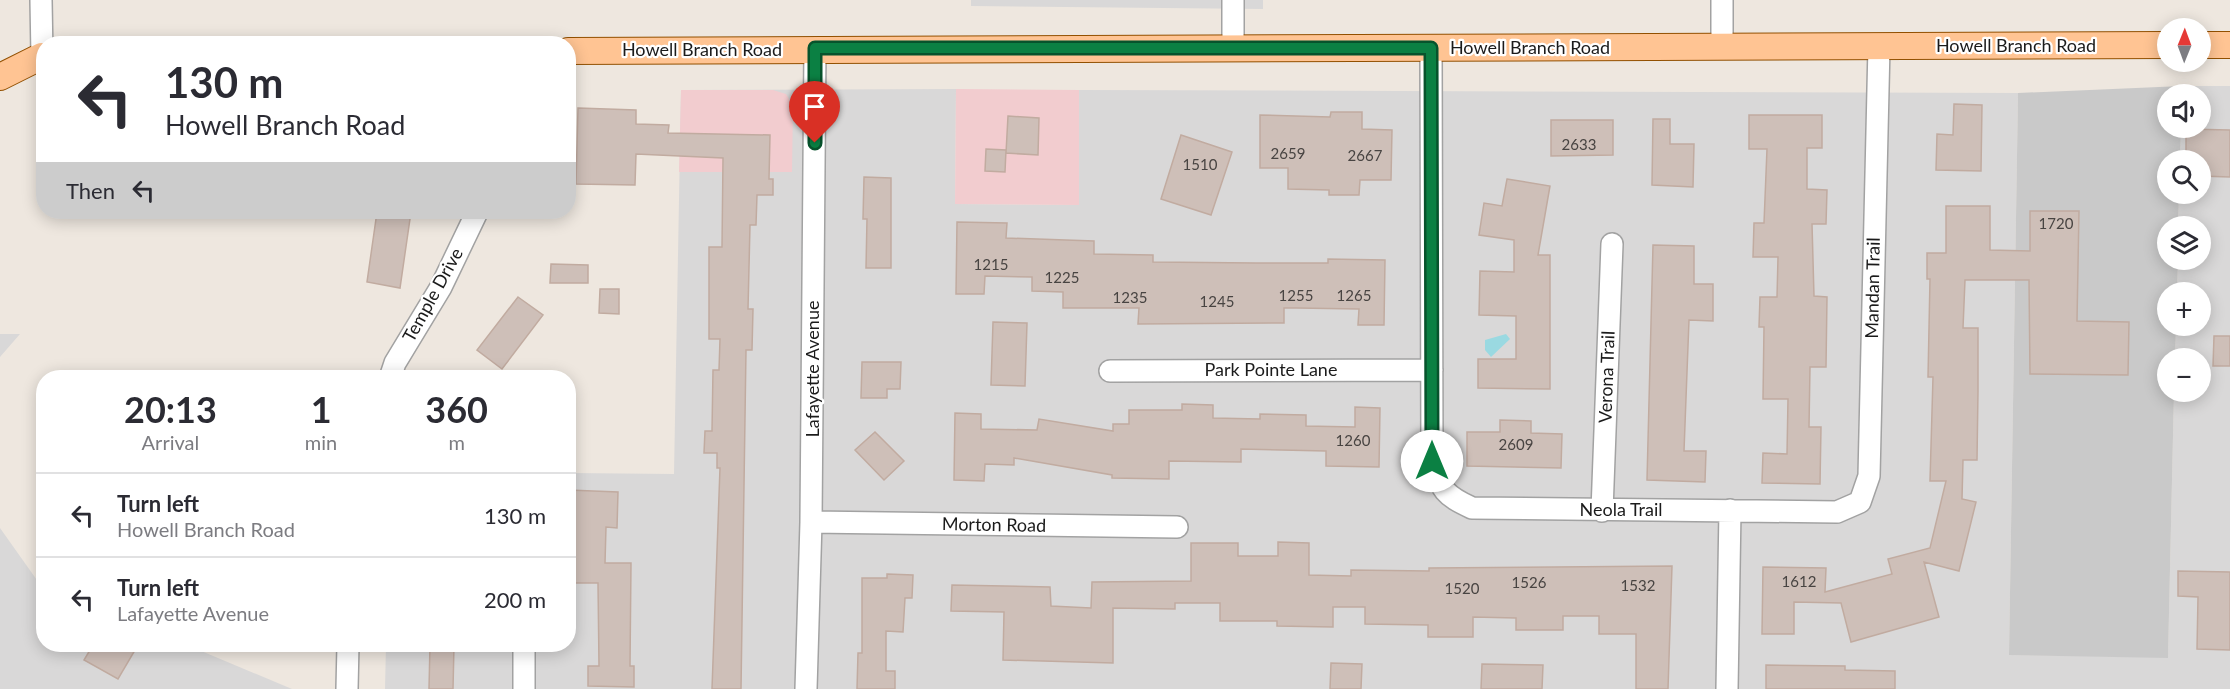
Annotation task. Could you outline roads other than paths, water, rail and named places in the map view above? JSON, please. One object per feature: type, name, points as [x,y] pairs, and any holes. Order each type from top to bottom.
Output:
[{"type":"main road","name":"Howell Branch Road","points":[[576,51],[815,48],[1233,49],[2157,45]]},
{"type":"main road","points":[[2211,45],[2230,45]]},
{"type":"main road","points":[[0,57],[36,56]]},
{"type":"main road","points":[[0,77],[36,59]]},
{"type":"street","points":[[41,0],[42,36]]},
{"type":"street","points":[[1233,0],[1233,49]]},
{"type":"street","points":[[1722,0],[1722,47]]},
{"type":"street","name":"Mandan Trail","points":[[1837,512],[1860,502],[1869,476],[1880,46]]},
{"type":"street","name":"Lafayette Avenue","points":[[806,689],[811,522],[815,48]]},
{"type":"street","points":[[1431,48],[1432,370]]},
{"type":"street","name":"Temple Drive","points":[[393,370],[441,287],[474,219]]},
{"type":"street","name":"Verona Trail","points":[[1602,510],[1612,244]]},
{"type":"street","name":"Neola Trail","points":[[1432,370],[1432,461],[1439,482],[1449,498],[1472,508],[1837,512]]},
{"type":"street","name":"Park Pointe Lane","points":[[1110,371],[1432,370]]},
{"type":"street","points":[[1727,689],[1730,510]]},
{"type":"street","name":"Morton Road","points":[[811,522],[1177,527]]},
{"type":"street","points":[[346,689],[348,652]]},
{"type":"street","points":[[524,652],[524,689]]},
{"type":"water","points":[[1506,334],[1510,339],[1491,357],[1485,350],[1485,340]]}]
